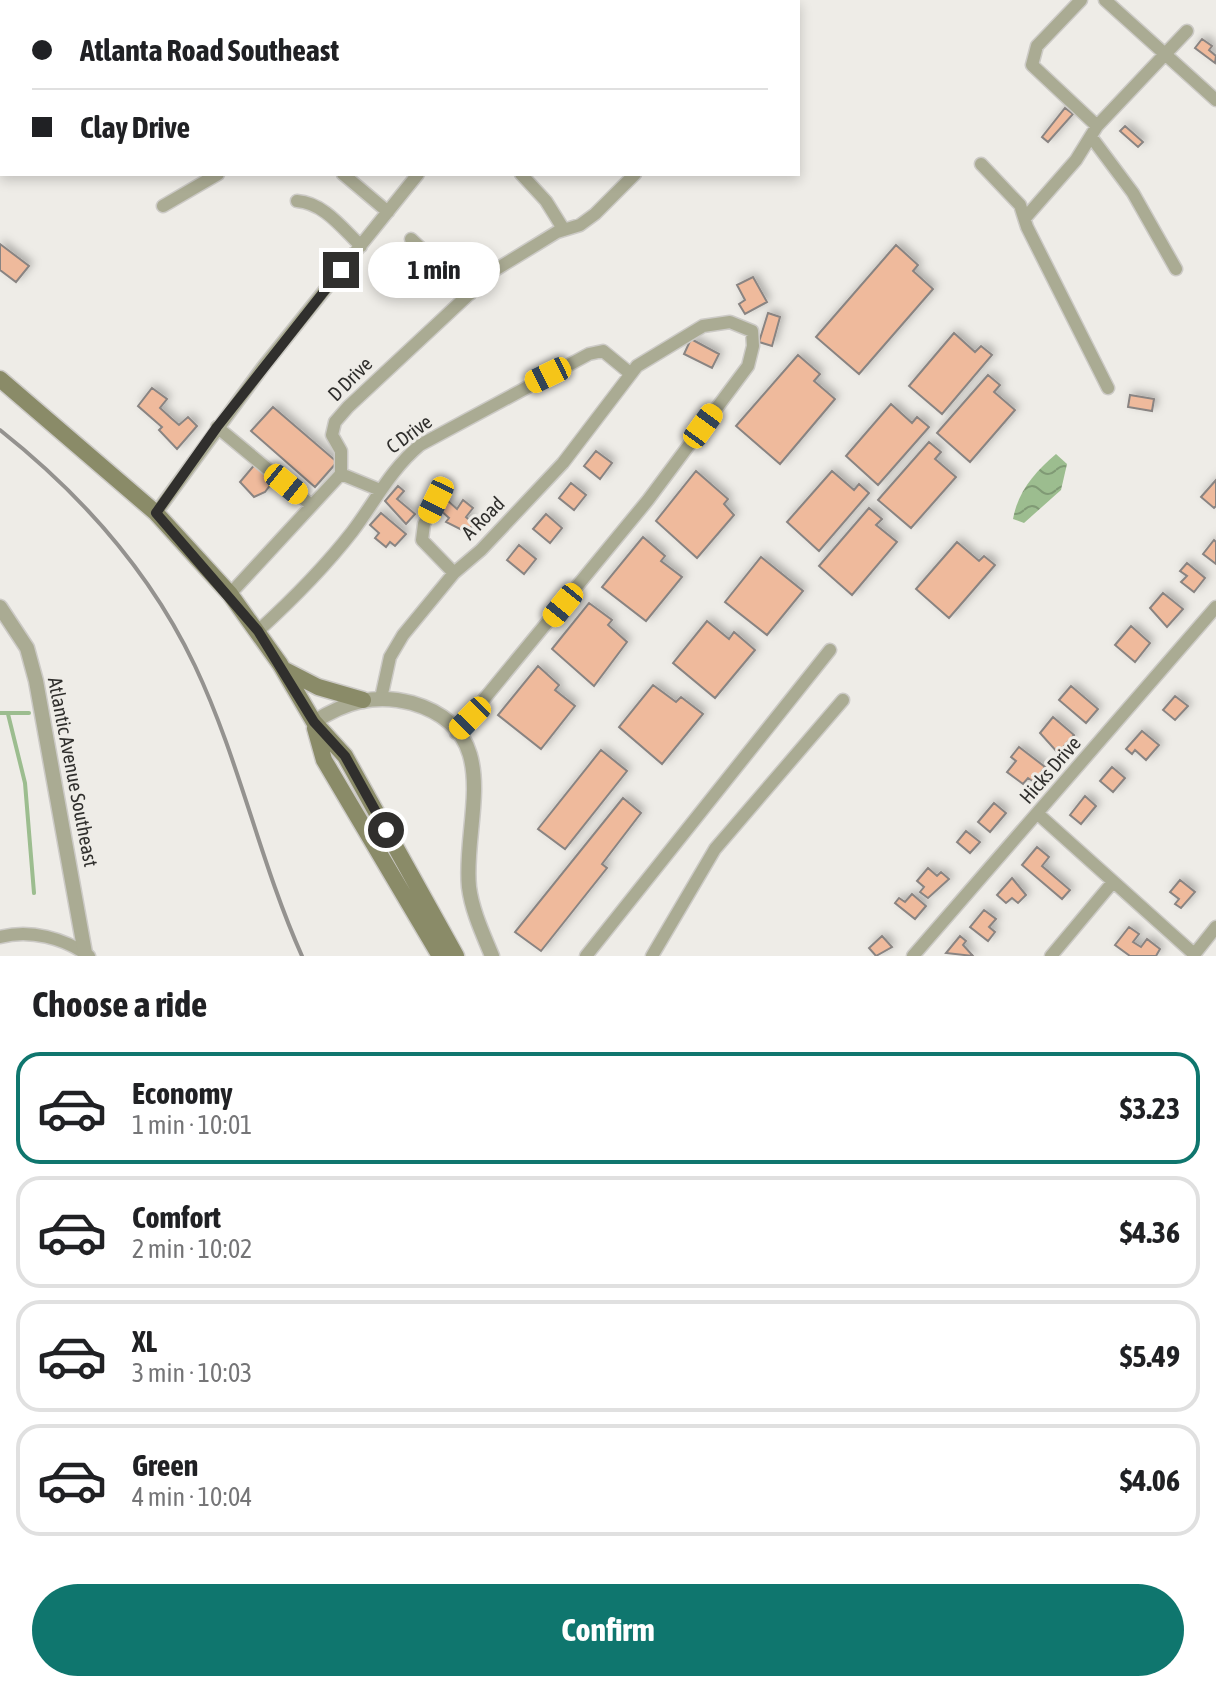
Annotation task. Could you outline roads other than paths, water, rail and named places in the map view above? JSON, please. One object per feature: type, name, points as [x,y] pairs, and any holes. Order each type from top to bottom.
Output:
[{"type":"main road","points":[[0,379],[156,513],[230,594],[283,669],[314,722],[345,756],[456,956]]},
{"type":"main road","points":[[283,669],[318,687],[363,700]]},
{"type":"main road","points":[[314,722],[324,760],[440,956]]},
{"type":"street","points":[[1081,0],[1037,46],[1032,65],[1094,132],[1176,269]]},
{"type":"street","points":[[1105,0],[1216,100]]},
{"type":"street","points":[[1026,217],[1094,132],[1187,31]]},
{"type":"street","points":[[981,164],[1020,205],[1027,227],[1108,388]]},
{"type":"street","points":[[163,206],[215,176]]},
{"type":"street","points":[[345,176],[388,212]]},
{"type":"street","points":[[156,513],[217,427],[416,176]]},
{"type":"street","points":[[523,176],[546,201],[564,230]]},
{"type":"street","name":"D Drive","points":[[341,474],[341,451],[332,435],[335,422],[495,270],[595,214],[628,176]]},
{"type":"street","points":[[297,201],[310,202],[329,215],[361,246]]},
{"type":"street","points":[[411,239],[470,294]]},
{"type":"street","name":"A Road","points":[[381,698],[390,657],[454,573],[481,550],[563,463],[637,366],[703,326],[730,322],[752,331],[753,346],[748,366],[648,500],[456,733]]},
{"type":"street","name":"C Drive","points":[[258,631],[319,571],[353,531],[397,464],[420,445],[589,354],[603,351],[631,374]]},
{"type":"street","points":[[217,427],[311,505]]},
{"type":"street","points":[[230,594],[341,474],[380,490]]},
{"type":"street","points":[[436,500],[424,524],[422,540],[454,573]]},
{"type":"street","name":"Atlantic Avenue Southeast","points":[[0,607],[27,648],[36,681],[87,954]]},
{"type":"street","name":"Hicks Drive","points":[[913,956],[1216,607]]},
{"type":"street","points":[[586,956],[830,650]]},
{"type":"street","points":[[314,722],[339,707],[381,698],[423,707],[456,733],[466,747],[476,786],[469,887],[478,923],[492,956]]},
{"type":"street","points":[[652,956],[715,849],[843,700]]},
{"type":"street","points":[[1038,814],[1193,955],[1216,927]]},
{"type":"street","points":[[1051,956],[1113,882]]},
{"type":"street","name":"Atlantic Avenue Southeast","points":[[0,937],[36,935],[87,954]]},
{"type":"water","points":[[1056,454],[1067,464],[1061,490],[1024,523],[1013,519],[1028,483]]},
{"type":"waterway","points":[[0,713],[29,713]]},
{"type":"waterway","points":[[8,714],[25,783],[34,893]]},
{"type":"railway","points":[[0,430],[86,508],[135,567],[177,631],[211,701],[302,956]]}]
